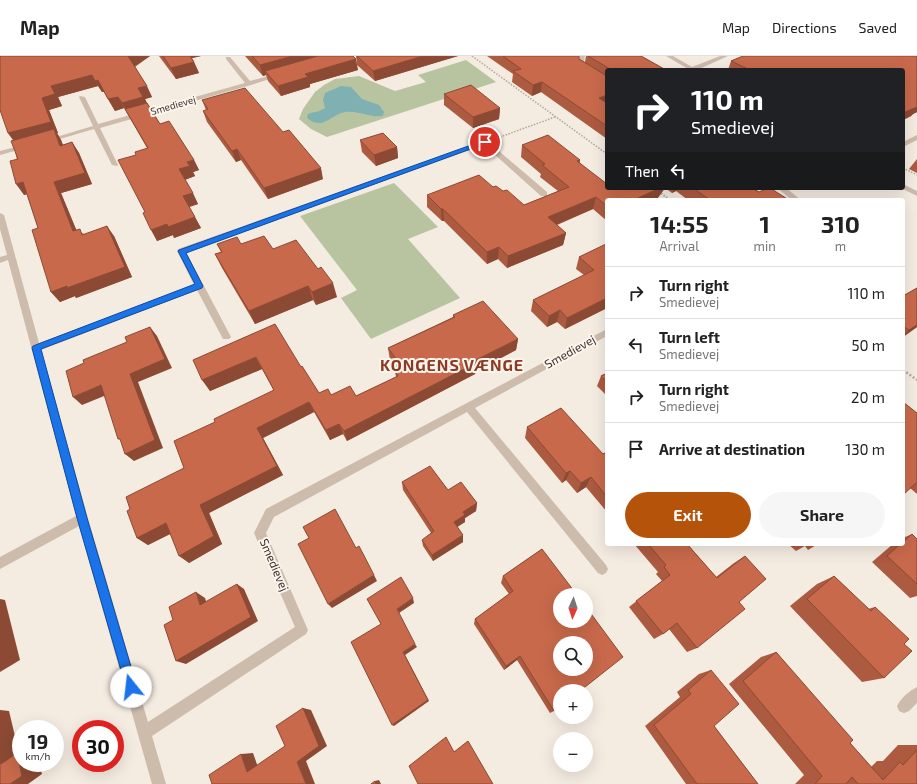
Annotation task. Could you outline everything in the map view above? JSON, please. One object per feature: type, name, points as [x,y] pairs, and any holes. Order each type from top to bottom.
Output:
[{"type":"street","points":[[582,56],[580,67],[605,83]]},
{"type":"street","points":[[669,56],[690,68]]},
{"type":"street","points":[[698,68],[725,56]]},
{"type":"street","points":[[228,58],[249,84]]},
{"type":"street","name":"Smedievej","points":[[0,154],[287,73]]},
{"type":"street","points":[[82,97],[115,165]]},
{"type":"street","points":[[905,144],[917,137]]},
{"type":"street","points":[[226,338],[182,251],[485,142],[544,194]]},
{"type":"street","points":[[905,187],[917,194]]},
{"type":"street","points":[[784,190],[794,198]]},
{"type":"street","points":[[0,214],[82,518],[159,784]]},
{"type":"street","points":[[0,260],[12,256]]},
{"type":"street","points":[[36,348],[199,286]]},
{"type":"street","name":"Smedievej","points":[[144,733],[302,630],[260,533],[270,513],[605,333]]},
{"type":"street","points":[[469,407],[602,569]]},
{"type":"street","points":[[0,564],[82,518]]},
{"type":"street","points":[[904,706],[917,694]]},
{"type":"path","points":[[472,56],[605,153]]},
{"type":"path","points":[[485,142],[555,116]]},
{"type":"path","points":[[905,169],[917,175]]},
{"type":"path","points":[[657,190],[667,198]]},
{"type":"path","points":[[905,371],[917,380]]},
{"type":"green space","points":[[466,60],[496,82],[327,137],[311,129],[299,119],[303,109],[315,92],[335,79],[359,76],[395,91],[426,82],[418,75]]},
{"type":"green space","points":[[394,183],[438,227],[408,239],[460,298],[371,339],[341,298],[357,290],[300,216]]},
{"type":"water","points":[[341,86],[351,87],[362,99],[379,105],[384,112],[383,116],[345,112],[322,123],[313,122],[307,118],[308,114],[325,108],[323,100],[325,93]]},
{"type":"building","points":[[0,56],[128,56],[147,86],[138,88],[143,97],[122,103],[118,97],[108,99],[98,80],[95,81],[92,75],[51,86],[55,94],[42,98],[51,122],[8,133],[0,110]]},
{"type":"building","points":[[163,56],[190,56],[194,62],[171,68]]},
{"type":"building","points":[[252,56],[293,56],[260,65]]},
{"type":"building","points":[[318,56],[353,56],[356,59],[305,74],[308,77],[278,86],[265,71]]},
{"type":"building","points":[[357,56],[423,56],[373,71]]},
{"type":"building","points":[[503,56],[579,56],[579,59],[605,75],[605,96],[599,98],[605,102],[605,125],[542,82],[533,85],[513,71],[521,69]]},
{"type":"building","points":[[588,56],[641,56],[662,68],[608,68]]},
{"type":"building","points":[[743,56],[917,56],[917,107],[905,112],[905,68],[746,68],[731,61]]},
{"type":"building","points":[[471,85],[500,108],[473,117],[444,94]]},
{"type":"building","points":[[245,88],[283,132],[289,130],[321,168],[264,188],[237,149],[232,151],[203,111],[208,109],[202,100]]},
{"type":"building","points":[[147,103],[160,124],[169,121],[194,160],[187,162],[190,166],[179,169],[193,193],[183,196],[195,217],[168,227],[167,224],[151,230],[143,213],[145,212],[118,160],[136,155],[135,152],[148,148],[125,109]]},
{"type":"building","points":[[54,129],[60,146],[72,142],[85,173],[54,182],[73,231],[80,229],[82,235],[107,226],[125,267],[67,288],[67,286],[51,292],[32,230],[38,228],[23,182],[16,184],[10,161],[18,159],[11,141]]},
{"type":"building","points":[[383,133],[397,147],[374,155],[360,140]]},
{"type":"building","points":[[548,135],[580,160],[577,161],[605,182],[605,190],[656,190],[638,198],[605,198],[605,204],[596,197],[548,217],[566,233],[508,256],[499,247],[487,252],[427,195],[479,175],[493,187],[496,186],[503,191],[507,190],[524,205],[569,187],[542,165],[545,164],[522,145]]},
{"type":"building","points":[[696,190],[756,190],[759,192],[764,190],[773,190],[786,198],[707,198]]},
{"type":"building","points":[[264,236],[273,249],[296,240],[318,269],[321,267],[333,283],[312,292],[308,286],[249,311],[215,254],[222,252],[217,244],[237,237],[241,244]]},
{"type":"building","points":[[605,244],[605,299],[567,318],[560,310],[549,316],[533,300],[594,270],[579,257]]},
{"type":"building","points":[[917,288],[917,325],[909,330],[905,327],[905,295]]},
{"type":"building","points":[[483,301],[518,339],[474,361],[476,363],[344,431],[339,424],[326,430],[309,402],[257,428],[277,466],[200,505],[214,536],[179,556],[166,523],[137,538],[127,511],[130,509],[126,497],[184,468],[174,441],[215,422],[214,419],[274,390],[256,357],[202,380],[193,360],[275,324],[319,393],[328,389],[331,395],[350,386],[356,396],[398,376],[395,371],[403,368],[388,348],[455,317],[453,315]]},
{"type":"building","points":[[150,327],[165,359],[130,374],[155,440],[125,454],[120,439],[118,439],[101,385],[73,397],[66,371],[84,363],[83,360],[127,342],[125,337]]},
{"type":"building","points":[[605,374],[605,380],[601,376]]},
{"type":"building","points":[[905,404],[917,413],[917,482],[905,493]]},
{"type":"building","points":[[561,408],[603,454],[605,453],[605,494],[591,477],[581,483],[570,471],[566,473],[527,427]]},
{"type":"building","points":[[430,466],[448,490],[461,482],[477,503],[463,512],[465,515],[454,522],[463,535],[432,555],[422,540],[434,531],[402,482]]},
{"type":"building","points":[[335,509],[356,548],[359,546],[374,575],[328,604],[298,544],[309,538],[303,527]]},
{"type":"building","points":[[912,534],[917,539],[917,584],[887,556],[898,546],[905,546],[905,540]]},
{"type":"building","points":[[650,546],[689,546],[717,578],[745,556],[766,579],[739,602],[745,609],[697,648],[677,623],[663,634],[636,601],[670,575],[664,567],[666,565]]},
{"type":"building","points":[[542,549],[572,588],[553,588],[553,628],[593,628],[593,616],[623,657],[589,684],[553,684],[553,709],[520,656],[506,666],[475,619],[513,591],[503,576]]},
{"type":"building","points":[[834,576],[871,611],[875,607],[909,639],[904,644],[912,651],[884,678],[807,599]]},
{"type":"building","points":[[401,577],[413,598],[397,609],[415,644],[403,652],[428,700],[392,725],[351,642],[381,624],[367,599]]},
{"type":"building","points":[[237,584],[251,617],[176,661],[164,625],[173,620],[169,607],[196,592],[200,605]]},
{"type":"building","points":[[776,652],[853,740],[850,743],[883,780],[900,762],[903,765],[917,750],[917,784],[858,784],[852,777],[846,784],[815,784],[822,776],[743,681]]},
{"type":"building","points":[[711,670],[739,704],[714,726],[758,784],[697,784],[654,725],[691,694],[688,690]]},
{"type":"building","points":[[303,708],[319,746],[297,762],[306,784],[212,784],[209,775],[241,754],[247,772],[285,746],[276,726]]},
{"type":"building","points":[[446,737],[454,752],[468,741],[493,784],[418,784],[409,766]]},
{"type":"building","points":[[12,756],[12,772],[21,772],[22,776],[10,784],[0,784],[0,761],[1,764]]},
{"type":"district","name":"KONGENS VÆNGE","points":[[452,365]]},
{"type":"route","points":[[131,687],[82,518],[36,348],[199,286],[182,251],[485,142]]}]
